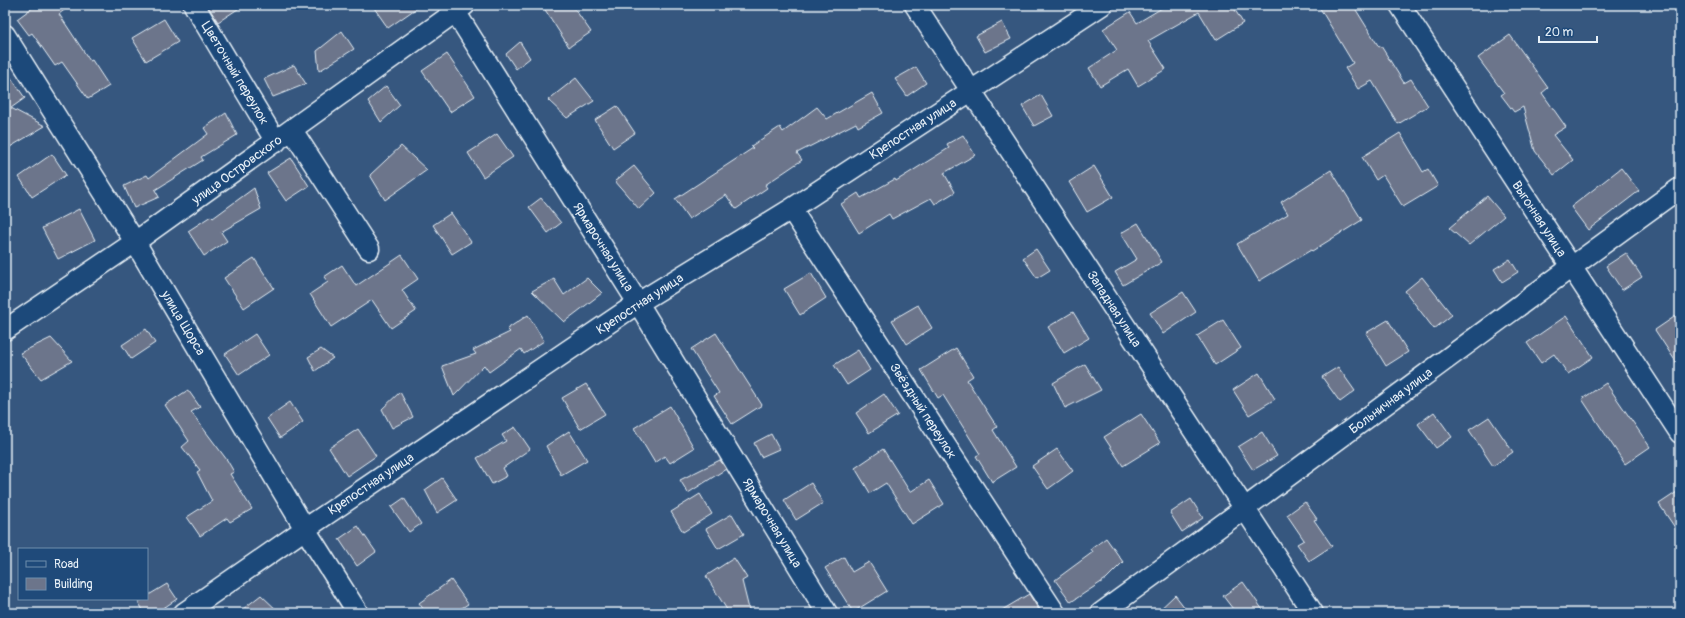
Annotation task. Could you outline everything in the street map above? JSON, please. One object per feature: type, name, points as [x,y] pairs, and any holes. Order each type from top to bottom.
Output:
[{"type":"street","name":"Цветочный переулок","points":[[194,5],[284,136],[369,249]]},
{"type":"street","name":"Западная улица","points":[[915,5],[1313,613]]},
{"type":"street","name":"Крепостная улица","points":[[184,613],[304,529],[638,303],[791,209],[1102,5]]},
{"type":"street","name":"Выгонная улица","points":[[1400,5],[1680,433]]},
{"type":"street","name":"улица Островского","points":[[5,330],[135,242],[284,136],[457,8]]},
{"type":"street","name":"Ярмарочная улица","points":[[457,8],[827,613]]},
{"type":"street","name":"улица Щорса","points":[[5,35],[135,242],[304,529],[358,613]]},
{"type":"street","name":"Больничная улица","points":[[1101,613],[1245,509],[1680,188]]},
{"type":"street","name":"Звёздный переулок","points":[[791,209],[1055,613]]},
{"type":"building","points":[[36,5],[71,5],[59,14],[90,61],[92,60],[109,86],[88,99],[62,62],[55,66],[32,33],[29,35],[17,19]]},
{"type":"building","points":[[207,5],[244,5],[218,22]]},
{"type":"building","points":[[372,5],[421,5],[388,28]]},
{"type":"building","points":[[542,5],[572,5],[591,32],[569,47]]},
{"type":"building","points":[[1167,5],[1232,5],[1243,23],[1216,40],[1199,12],[1148,41],[1166,69],[1138,86],[1128,69],[1100,86],[1089,68],[1117,50],[1103,29],[1130,12],[1137,23]]},
{"type":"building","points":[[1318,5],[1353,5],[1379,47],[1381,46],[1404,83],[1411,79],[1428,106],[1398,124],[1372,81],[1358,89],[1345,68],[1353,63]]},
{"type":"building","points":[[164,19],[178,42],[146,61],[132,38]]},
{"type":"building","points":[[1002,22],[1011,39],[985,52],[976,36]]},
{"type":"building","points":[[342,31],[354,49],[319,71],[317,51]]},
{"type":"building","points":[[1510,35],[1548,88],[1542,93],[1566,127],[1553,135],[1573,160],[1554,175],[1535,151],[1523,107],[1514,112],[1501,95],[1504,93],[1478,58]]},
{"type":"building","points":[[520,42],[530,58],[516,69],[506,54]]},
{"type":"building","points":[[447,54],[475,96],[450,112],[422,71]]},
{"type":"building","points":[[294,65],[306,84],[273,97],[264,79]]},
{"type":"building","points":[[916,67],[926,83],[907,96],[895,79]]},
{"type":"building","points":[[5,69],[25,98],[11,108],[45,126],[5,150]]},
{"type":"building","points":[[576,78],[594,101],[567,118],[548,100]]},
{"type":"building","points":[[386,86],[400,105],[381,122],[368,101]]},
{"type":"building","points":[[872,93],[883,113],[858,127],[856,123],[797,153],[802,160],[765,185],[767,188],[736,209],[726,195],[689,219],[675,199],[753,148],[751,146],[780,127],[783,132],[817,107],[827,119]]},
{"type":"building","points":[[1041,95],[1053,116],[1034,126],[1022,106]]},
{"type":"building","points":[[617,106],[635,133],[613,148],[595,120]]},
{"type":"building","points":[[226,113],[237,135],[201,157],[203,160],[155,190],[159,197],[134,208],[124,186],[147,175],[149,178],[208,134],[204,128]]},
{"type":"building","points":[[1400,133],[1423,172],[1428,169],[1438,186],[1403,207],[1383,175],[1376,180],[1362,157]]},
{"type":"building","points":[[497,134],[513,157],[483,177],[468,153]]},
{"type":"building","points":[[963,135],[975,155],[944,173],[955,192],[935,204],[931,198],[892,219],[889,214],[859,233],[841,204],[858,193],[861,198],[895,179],[896,181],[949,148],[947,144]]},
{"type":"building","points":[[401,146],[427,170],[385,200],[370,175]]},
{"type":"building","points":[[52,154],[66,175],[32,197],[19,177]]},
{"type":"building","points":[[291,158],[309,186],[286,201],[267,173]]},
{"type":"building","points":[[634,166],[656,193],[639,209],[615,181]]},
{"type":"building","points":[[1094,166],[1113,197],[1087,212],[1069,182]]},
{"type":"building","points":[[1621,168],[1639,191],[1588,230],[1571,207]]},
{"type":"building","points":[[1331,170],[1362,220],[1259,281],[1237,244],[1288,214],[1281,202]]},
{"type":"building","points":[[254,188],[261,209],[221,232],[227,241],[204,256],[188,231],[211,216],[213,218]]},
{"type":"building","points":[[1487,196],[1504,216],[1469,245],[1449,228]]},
{"type":"building","points":[[541,198],[561,223],[548,233],[529,207]]},
{"type":"building","points":[[79,209],[95,240],[58,259],[42,228]]},
{"type":"building","points":[[451,213],[471,242],[452,254],[433,225]]},
{"type":"building","points":[[1138,223],[1162,262],[1123,285],[1115,272],[1137,259],[1121,233]]},
{"type":"building","points":[[1036,249],[1050,270],[1037,278],[1023,258]]},
{"type":"building","points":[[1626,253],[1642,277],[1622,290],[1606,266]]},
{"type":"building","points":[[402,255],[418,279],[402,290],[416,311],[391,328],[372,300],[331,327],[310,294],[328,282],[324,277],[342,265],[356,286]]},
{"type":"building","points":[[254,258],[274,288],[244,308],[224,278]]},
{"type":"building","points":[[1510,259],[1518,272],[1502,282],[1494,269]]},
{"type":"building","points":[[811,273],[826,298],[800,315],[784,289]]},
{"type":"building","points":[[1422,277],[1452,315],[1434,329],[1405,291]]},
{"type":"building","points":[[587,278],[602,293],[564,322],[532,291],[554,279],[564,295]]},
{"type":"building","points":[[1183,292],[1196,312],[1163,334],[1150,313]]},
{"type":"building","points":[[918,305],[932,328],[907,344],[892,320]]},
{"type":"building","points":[[1073,312],[1089,338],[1064,353],[1048,327]]},
{"type":"building","points":[[1680,313],[1680,368],[1655,330]]},
{"type":"building","points":[[528,315],[544,341],[524,354],[521,349],[489,372],[484,365],[454,396],[442,366],[476,354],[473,350],[510,332],[507,329]]},
{"type":"building","points":[[1566,316],[1593,357],[1568,374],[1554,354],[1541,363],[1527,343]]},
{"type":"building","points":[[1223,320],[1241,348],[1215,365],[1197,336]]},
{"type":"building","points":[[1388,320],[1408,352],[1386,366],[1366,333]]},
{"type":"building","points":[[146,329],[155,343],[131,359],[122,345]]},
{"type":"building","points":[[716,333],[762,405],[732,424],[714,396],[719,393],[691,349]]},
{"type":"building","points":[[255,334],[269,355],[239,375],[225,354]]},
{"type":"building","points":[[51,338],[72,361],[41,379],[20,353]]},
{"type":"building","points":[[956,348],[973,376],[967,380],[997,427],[993,430],[1016,467],[992,482],[976,456],[980,454],[943,395],[938,398],[921,370]]},
{"type":"building","points":[[321,349],[333,358],[315,371],[308,357]]},
{"type":"building","points":[[858,350],[870,370],[847,385],[834,365]]},
{"type":"building","points":[[1085,364],[1101,390],[1065,408],[1053,383]]},
{"type":"building","points":[[1338,367],[1355,391],[1340,402],[1322,377]]},
{"type":"building","points":[[1259,373],[1275,399],[1249,415],[1233,390]]},
{"type":"building","points":[[1606,383],[1650,447],[1625,464],[1582,399]]},
{"type":"building","points":[[586,384],[605,414],[580,429],[562,398]]},
{"type":"building","points":[[188,390],[200,407],[191,412],[227,460],[234,472],[230,474],[252,509],[230,522],[227,518],[200,536],[187,517],[212,501],[197,472],[200,470],[182,447],[189,441],[165,405]]},
{"type":"building","points":[[400,392],[413,417],[392,428],[382,409]]},
{"type":"building","points":[[884,394],[898,415],[869,433],[856,413]]},
{"type":"building","points":[[290,402],[303,422],[280,438],[267,418]]},
{"type":"building","points":[[670,406],[694,448],[670,463],[665,456],[655,463],[634,428]]},
{"type":"building","points":[[1434,412],[1452,437],[1436,448],[1418,424]]},
{"type":"building","points":[[1141,414],[1160,443],[1123,466],[1104,437]]},
{"type":"building","points":[[1489,417],[1513,452],[1493,466],[1469,430]]},
{"type":"building","points":[[515,427],[530,449],[503,468],[507,476],[492,484],[477,458],[506,441],[502,435]]},
{"type":"building","points":[[358,429],[376,456],[347,476],[329,448]]},
{"type":"building","points":[[569,431],[587,460],[561,475],[546,446]]},
{"type":"building","points":[[1262,432],[1277,456],[1253,470],[1238,447]]},
{"type":"building","points":[[771,434],[779,449],[761,457],[754,443]]},
{"type":"building","points":[[883,449],[910,492],[929,480],[944,504],[912,524],[886,483],[870,493],[855,468]]},
{"type":"building","points":[[1057,449],[1073,471],[1048,489],[1032,466]]},
{"type":"building","points":[[720,460],[726,469],[688,493],[680,480]]},
{"type":"building","points":[[442,478],[457,500],[437,513],[425,490]]},
{"type":"building","points":[[811,483],[823,503],[796,520],[784,500]]},
{"type":"building","points":[[1680,490],[1680,535],[1659,504]]},
{"type":"building","points":[[700,494],[712,514],[683,532],[671,512]]},
{"type":"building","points":[[404,498],[421,524],[409,532],[391,507]]},
{"type":"building","points":[[1191,499],[1203,518],[1182,532],[1170,513]]},
{"type":"building","points":[[1305,502],[1317,519],[1314,520],[1332,546],[1309,561],[1297,544],[1304,540],[1287,515]]},
{"type":"building","points":[[732,514],[744,534],[718,549],[706,529]]},
{"type":"building","points":[[358,526],[376,552],[357,566],[339,539]]},
{"type":"building","points":[[1106,538],[1123,562],[1106,579],[1071,602],[1055,580],[1093,552],[1091,549]]},
{"type":"building","points":[[844,557],[852,572],[869,562],[887,591],[853,612],[825,568]]},
{"type":"building","points":[[734,558],[747,578],[742,581],[750,613],[729,613],[706,576]]},
{"type":"building","points":[[451,580],[468,604],[454,613],[426,613],[419,603]]},
{"type":"building","points":[[1243,582],[1265,613],[1236,613],[1223,596]]},
{"type":"building","points":[[167,584],[177,599],[156,613],[145,613],[138,602],[141,600],[148,600],[148,595]]},
{"type":"building","points":[[1029,594],[1041,613],[997,613]]},
{"type":"building","points":[[261,595],[280,613],[238,613]]},
{"type":"building","points":[[1175,595],[1189,613],[1156,613]]}]
